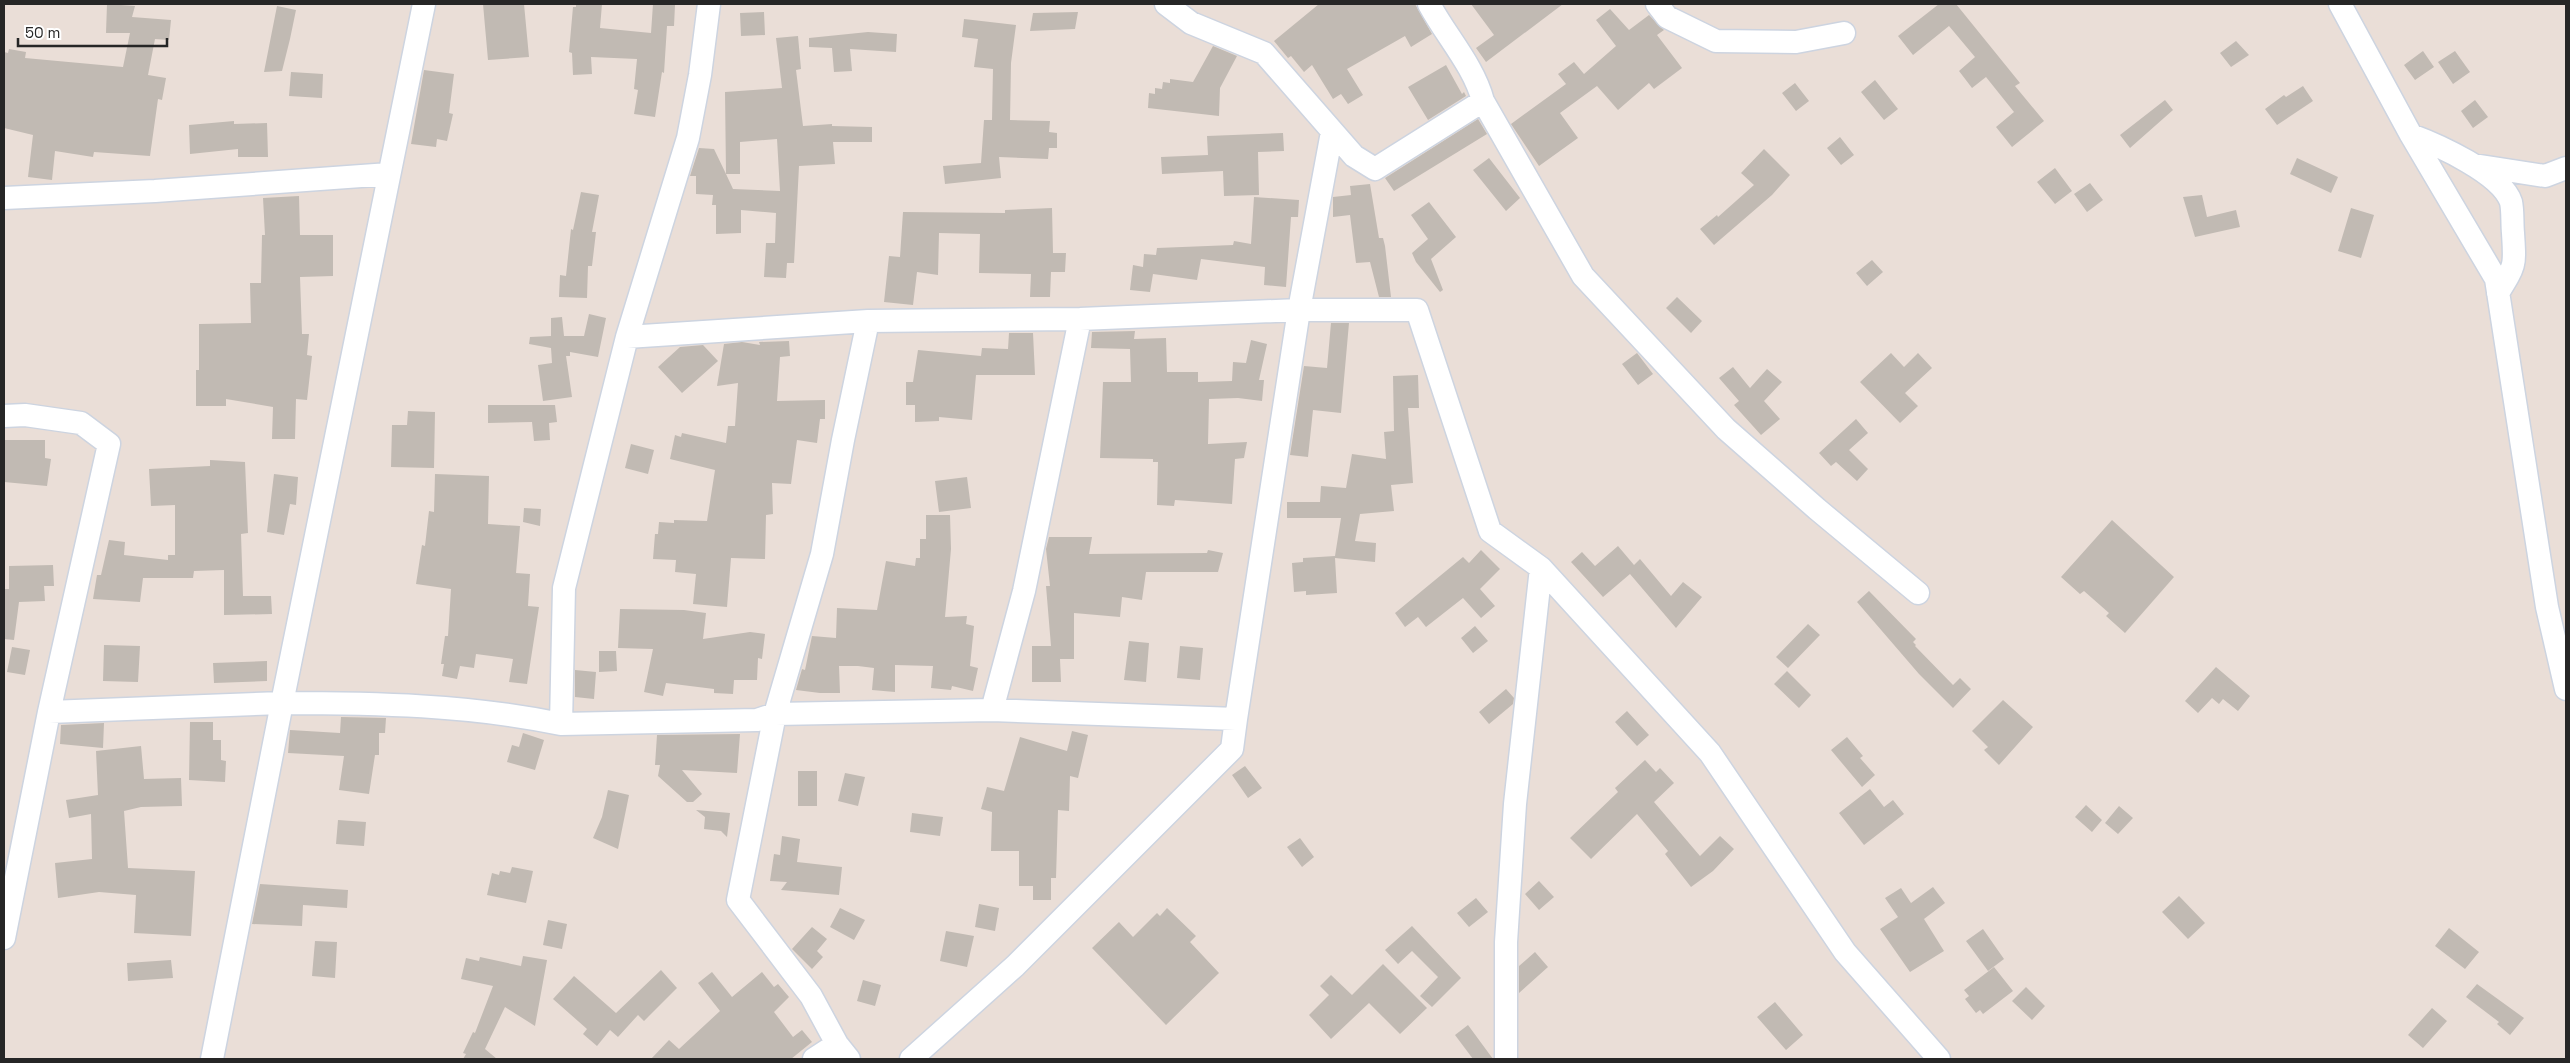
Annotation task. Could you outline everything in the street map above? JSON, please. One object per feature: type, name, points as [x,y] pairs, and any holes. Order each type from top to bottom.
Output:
[{"type":"street","points":[[212,1059],[282,703],[424,4]]},
{"type":"street","points":[[561,724],[564,588],[627,337],[688,138],[700,76],[708,4]]},
{"type":"street","points":[[1166,4],[1191,23],[1264,53],[1354,156],[1375,169],[1483,101]]},
{"type":"street","points":[[1429,4],[1441,27],[1478,84],[1483,101],[1583,276],[1726,429],[1817,509],[1918,593]]},
{"type":"street","points":[[1657,4],[1667,17],[1716,41],[1796,42],[1844,34]]},
{"type":"street","points":[[2340,4],[2411,135],[2496,279],[2547,607],[2566,689]]},
{"type":"street","points":[[910,1059],[1015,966],[1232,749],[1299,310],[1332,132]]},
{"type":"street","points":[[2411,135],[2446,149],[2473,165],[2504,189],[2511,203],[2515,265],[2498,293]]},
{"type":"street","points":[[2473,165],[2545,176],[2566,168]]},
{"type":"street","points":[[4,198],[155,192],[389,174]]},
{"type":"street","points":[[627,337],[868,321],[1080,319],[1299,310],[1417,310],[1490,531],[1541,568],[1710,753],[1845,952],[1939,1059]]},
{"type":"street","points":[[992,710],[1026,581],[1080,319]]},
{"type":"street","points":[[814,1059],[843,1051],[812,996],[738,900],[774,714],[822,554],[868,321]]},
{"type":"street","points":[[4,416],[25,415],[82,424],[109,444],[49,712],[4,938]]},
{"type":"street","points":[[1506,1059],[1506,942],[1515,804],[1541,568]]},
{"type":"street","points":[[49,712],[282,703],[369,703],[521,716],[561,724],[757,720],[774,714],[992,710],[1236,719]]},
{"type":"building","points":[[107,4],[135,6],[132,17],[171,20],[169,40],[155,39],[148,75],[166,78],[162,100],[158,99],[150,156],[94,152],[93,157],[55,151],[52,180],[28,177],[33,135],[4,128],[4,52],[8,53],[9,49],[26,52],[25,58],[123,67],[130,33],[106,33]]},
{"type":"building","points":[[483,4],[524,4],[529,57],[488,60]]},
{"type":"building","points":[[576,4],[602,4],[600,28],[651,33],[653,4],[675,5],[674,26],[667,26],[664,73],[662,72],[655,117],[634,114],[638,90],[634,89],[637,59],[591,57],[592,74],[573,75],[572,53],[569,52],[573,7],[576,7]]},
{"type":"building","points":[[1319,4],[1415,4],[1432,34],[1411,47],[1405,36],[1347,69],[1363,95],[1348,104],[1341,94],[1333,99],[1312,65],[1304,72],[1291,56],[1288,58],[1274,41]]},
{"type":"building","points":[[1471,4],[1563,4],[1486,62],[1476,48],[1494,35]]},
{"type":"building","points":[[1939,4],[1956,4],[2020,83],[2015,86],[2044,121],[2012,147],[1996,127],[2014,112],[1986,77],[1972,88],[1959,71],[1975,57],[1949,26],[1913,55],[1898,36]]},
{"type":"building","points":[[277,6],[296,10],[282,71],[264,72]]},
{"type":"building","points":[[1610,9],[1629,30],[1649,15],[1664,30],[1657,35],[1682,68],[1654,89],[1649,83],[1618,110],[1597,86],[1560,113],[1578,138],[1539,166],[1511,124],[1566,84],[1558,74],[1574,62],[1584,74],[1616,46],[1596,20]]},
{"type":"building","points":[[764,12],[765,35],[741,36],[740,13]]},
{"type":"building","points":[[1078,12],[1075,29],[1030,31],[1033,13]]},
{"type":"building","points":[[964,19],[1016,25],[1011,63],[1010,120],[1050,121],[1049,132],[1057,133],[1057,148],[1049,148],[1048,159],[999,157],[1001,178],[945,184],[943,166],[981,163],[984,120],[992,120],[993,69],[974,67],[978,39],[962,37]]},
{"type":"building","points":[[868,32],[897,34],[896,52],[850,49],[852,71],[834,72],[832,48],[809,47],[809,38]]},
{"type":"building","points":[[798,36],[801,69],[796,70],[803,126],[832,124],[832,126],[872,127],[872,142],[833,142],[835,164],[799,166],[794,263],[787,263],[786,278],[764,277],[766,243],[775,243],[776,213],[741,210],[741,233],[716,234],[716,205],[712,205],[713,195],[696,194],[696,176],[690,176],[699,148],[714,149],[726,174],[725,92],[782,88],[776,38]],"holes":[[[777,139],[780,191],[733,189],[726,174],[740,174],[740,142]]]},
{"type":"building","points":[[2236,41],[2249,55],[2231,67],[2220,53]]},
{"type":"building","points":[[1213,46],[1237,56],[1220,88],[1219,116],[1148,108],[1149,93],[1155,94],[1155,88],[1162,89],[1163,82],[1170,83],[1170,79],[1193,82]]},
{"type":"building","points":[[2423,51],[2434,67],[2415,80],[2404,65]]},
{"type":"building","points":[[2455,51],[2470,72],[2453,84],[2438,62]]},
{"type":"building","points":[[1446,65],[1462,94],[1464,92],[1466,96],[1428,120],[1408,87]]},
{"type":"building","points":[[424,70],[454,74],[449,113],[453,114],[447,141],[437,139],[436,147],[411,144]]},
{"type":"building","points":[[291,72],[323,74],[322,98],[289,96]]},
{"type":"building","points":[[1875,80],[1898,109],[1884,120],[1861,92]]},
{"type":"building","points":[[1795,83],[1809,101],[1796,111],[1782,93]]},
{"type":"building","points":[[2303,86],[2313,101],[2277,125],[2265,109],[2284,95],[2286,97]]},
{"type":"building","points":[[2165,100],[2173,110],[2130,148],[2120,135]]},
{"type":"building","points":[[2475,100],[2488,117],[2473,128],[2461,111]]},
{"type":"building","points":[[1478,119],[1487,134],[1394,191],[1385,178]]},
{"type":"building","points":[[234,121],[234,124],[267,123],[268,157],[238,157],[238,149],[190,154],[189,125]]},
{"type":"building","points":[[1283,133],[1284,151],[1258,152],[1259,195],[1224,196],[1223,171],[1162,174],[1161,157],[1208,155],[1207,136]]},
{"type":"building","points":[[1840,137],[1854,155],[1841,165],[1827,148]]},
{"type":"building","points":[[1764,149],[1790,175],[1772,195],[1714,245],[1700,229],[1717,215],[1718,217],[1754,185],[1741,173]]},
{"type":"building","points":[[1489,158],[1520,198],[1506,211],[1473,170]]},
{"type":"building","points":[[2297,158],[2338,177],[2331,193],[2290,174]]},
{"type":"building","points":[[2055,168],[2072,191],[2055,204],[2037,182]]},
{"type":"building","points":[[2090,183],[2103,200],[2087,212],[2074,194]]},
{"type":"building","points":[[1370,184],[1379,238],[1383,238],[1385,246],[1391,297],[1379,297],[1370,262],[1356,263],[1350,215],[1333,217],[1333,197],[1351,195],[1350,186]]},
{"type":"building","points":[[581,192],[599,195],[592,232],[596,232],[592,266],[588,266],[587,298],[559,297],[560,275],[566,276],[571,229],[573,230]]},
{"type":"building","points":[[2202,195],[2207,217],[2236,210],[2240,227],[2195,237],[2183,197]]},
{"type":"building","points":[[299,196],[300,235],[333,235],[333,276],[300,277],[302,334],[309,334],[307,355],[312,356],[307,400],[296,399],[295,439],[272,439],[273,407],[226,399],[226,406],[196,406],[196,370],[199,370],[199,324],[251,323],[250,283],[261,283],[262,235],[265,235],[263,198]]},
{"type":"building","points":[[1254,197],[1299,200],[1298,217],[1291,217],[1286,287],[1264,285],[1265,267],[1201,259],[1197,280],[1153,274],[1150,292],[1130,290],[1133,265],[1143,267],[1144,254],[1156,255],[1157,248],[1233,245],[1234,241],[1251,244]]},
{"type":"building","points":[[1429,202],[1456,237],[1431,259],[1443,290],[1440,292],[1416,262],[1412,253],[1428,239],[1411,215]]},
{"type":"building","points":[[1052,208],[1053,253],[1066,253],[1065,272],[1051,272],[1050,297],[1030,297],[1031,274],[979,273],[980,234],[939,233],[938,275],[917,272],[913,305],[884,302],[889,256],[900,257],[903,212],[1005,213],[1005,210]]},
{"type":"building","points":[[2351,208],[2374,215],[2361,258],[2338,251]]},
{"type":"building","points":[[1872,260],[1883,272],[1867,286],[1856,273]]},
{"type":"building","points":[[1677,297],[1702,321],[1691,333],[1666,308]]},
{"type":"building","points":[[589,314],[606,318],[598,357],[570,352],[570,356],[566,356],[572,397],[543,401],[538,365],[552,363],[551,348],[529,344],[530,337],[551,336],[551,318],[562,317],[564,336],[584,336]]},
{"type":"building","points":[[1331,323],[1349,323],[1341,413],[1313,410],[1308,457],[1290,455],[1304,366],[1327,368]]},
{"type":"building","points":[[1135,331],[1134,339],[1166,338],[1167,372],[1198,372],[1198,382],[1232,381],[1233,362],[1246,363],[1251,340],[1267,344],[1259,380],[1264,380],[1262,401],[1238,398],[1209,399],[1208,444],[1247,442],[1244,458],[1235,459],[1232,504],[1175,500],[1174,506],[1157,505],[1158,462],[1153,462],[1153,459],[1100,458],[1103,382],[1131,382],[1130,349],[1091,348],[1092,332]]},
{"type":"building","points":[[1009,333],[1033,333],[1035,375],[976,375],[972,420],[939,417],[939,421],[915,422],[915,405],[906,405],[906,382],[913,382],[918,350],[981,356],[982,348],[1008,349]]},
{"type":"building","points":[[789,341],[790,356],[780,357],[777,401],[825,400],[825,419],[820,419],[817,443],[797,440],[791,484],[772,483],[773,514],[766,515],[765,559],[731,558],[727,607],[693,604],[696,574],[675,572],[676,560],[653,559],[655,534],[658,534],[659,522],[674,523],[674,520],[707,521],[715,470],[670,459],[675,435],[681,437],[682,433],[726,443],[728,426],[735,426],[738,383],[717,386],[724,344],[742,342],[760,345],[759,342]]},
{"type":"building","points":[[703,345],[718,361],[682,393],[658,367],[680,347]]},
{"type":"building","points":[[1637,353],[1653,374],[1638,385],[1622,364]]},
{"type":"building","points":[[1891,353],[1904,367],[1918,353],[1932,368],[1905,393],[1918,406],[1900,423],[1860,382]]},
{"type":"building","points":[[1733,367],[1750,388],[1767,369],[1782,382],[1764,401],[1780,419],[1761,435],[1734,405],[1739,401],[1719,378]]},
{"type":"building","points":[[1418,375],[1419,408],[1408,408],[1413,483],[1391,485],[1394,511],[1360,514],[1355,541],[1376,543],[1375,562],[1335,558],[1337,593],[1306,595],[1306,591],[1294,592],[1292,563],[1303,562],[1303,558],[1335,556],[1341,518],[1287,518],[1287,502],[1320,502],[1321,486],[1346,488],[1352,454],[1386,459],[1384,432],[1394,431],[1393,376]]},
{"type":"building","points":[[488,405],[555,405],[557,422],[549,423],[550,440],[534,441],[532,422],[488,423]]},
{"type":"building","points":[[408,411],[435,412],[434,468],[391,467],[392,425],[407,425]]},
{"type":"building","points":[[1856,419],[1868,433],[1849,450],[1868,469],[1857,481],[1836,462],[1831,466],[1819,453]]},
{"type":"building","points":[[4,440],[45,440],[45,458],[51,459],[47,486],[4,482]]},
{"type":"building","points":[[631,444],[654,450],[648,474],[625,468]]},
{"type":"building","points":[[210,460],[245,462],[248,533],[241,534],[243,596],[271,596],[272,614],[224,615],[224,570],[194,571],[193,578],[143,578],[140,602],[93,599],[97,575],[101,575],[109,540],[125,542],[124,555],[168,560],[168,555],[175,555],[175,505],[151,506],[149,469],[210,466]]},
{"type":"building","points":[[274,474],[298,477],[296,505],[290,504],[284,535],[267,532]]},
{"type":"building","points":[[435,474],[489,476],[488,524],[520,526],[516,573],[530,574],[528,606],[539,607],[527,684],[509,682],[513,659],[476,654],[474,668],[460,666],[457,679],[442,676],[444,664],[441,664],[445,636],[448,636],[451,589],[416,584],[422,545],[425,546],[429,511],[434,512]]},
{"type":"building","points":[[967,477],[971,508],[939,512],[935,481]]},
{"type":"building","points":[[524,508],[541,509],[540,526],[523,522]]},
{"type":"building","points":[[926,515],[950,515],[951,549],[945,617],[967,616],[966,624],[974,626],[970,666],[978,668],[973,691],[952,686],[951,690],[931,688],[933,666],[895,665],[895,692],[872,690],[874,668],[858,666],[839,666],[840,693],[796,690],[802,669],[805,670],[812,636],[836,638],[837,608],[877,610],[886,561],[915,566],[916,558],[920,558],[920,539],[926,539]]},
{"type":"building","points":[[2112,520],[2174,577],[2125,633],[2106,616],[2109,613],[2084,591],[2080,594],[2061,577]]},
{"type":"building","points":[[1049,537],[1092,537],[1089,554],[1207,553],[1208,550],[1223,553],[1218,572],[1146,572],[1142,600],[1122,597],[1120,617],[1074,613],[1074,659],[1060,659],[1061,682],[1032,682],[1032,646],[1051,646],[1046,586],[1050,586],[1046,549]]},
{"type":"building","points":[[1618,546],[1634,565],[1640,559],[1671,596],[1683,582],[1702,597],[1676,628],[1630,574],[1603,597],[1571,562],[1582,552],[1595,566]]},
{"type":"building","points":[[1481,550],[1500,569],[1480,589],[1495,606],[1481,618],[1463,598],[1426,627],[1418,617],[1405,627],[1395,613],[1463,557],[1469,563]]},
{"type":"building","points":[[53,565],[54,586],[44,586],[45,601],[19,602],[14,640],[4,639],[4,589],[9,589],[9,566]]},
{"type":"building","points":[[1869,591],[1916,639],[1913,642],[1915,646],[1953,685],[1960,678],[1971,689],[1953,708],[1919,674],[1857,602]]},
{"type":"building","points":[[620,609],[684,610],[706,613],[703,639],[750,632],[765,634],[762,659],[758,658],[757,680],[734,680],[733,694],[714,693],[714,689],[666,683],[663,696],[644,692],[653,649],[618,648]]},
{"type":"building","points":[[1808,624],[1820,635],[1788,668],[1776,657]]},
{"type":"building","points":[[1475,626],[1488,641],[1473,653],[1461,638]]},
{"type":"building","points":[[1129,641],[1149,643],[1146,682],[1124,680]]},
{"type":"building","points":[[104,645],[140,646],[138,682],[103,681]]},
{"type":"building","points":[[1180,646],[1203,648],[1200,680],[1177,678]]},
{"type":"building","points":[[12,647],[30,650],[25,675],[7,672]]},
{"type":"building","points":[[599,651],[616,651],[617,671],[599,672]]},
{"type":"building","points":[[267,661],[267,681],[214,683],[213,663]]},
{"type":"building","points":[[2216,667],[2250,696],[2238,711],[2223,699],[2219,704],[2212,698],[2198,713],[2185,701]]},
{"type":"building","points":[[575,670],[596,672],[594,699],[575,697]]},
{"type":"building","points":[[1787,671],[1811,695],[1799,708],[1774,684]]},
{"type":"building","points":[[1506,689],[1514,698],[1513,704],[1489,724],[1479,712]]},
{"type":"building","points":[[2003,700],[2033,727],[1999,765],[1984,750],[1988,747],[1972,731]]},
{"type":"building","points":[[1627,711],[1649,735],[1637,746],[1615,722]]},
{"type":"building","points":[[341,717],[386,718],[385,733],[379,733],[379,755],[375,755],[369,794],[339,790],[344,756],[288,753],[290,730],[340,733]]},
{"type":"building","points":[[190,722],[213,722],[213,740],[221,740],[221,760],[226,761],[225,782],[189,780]]},
{"type":"building","points":[[104,723],[103,748],[60,744],[61,725]]},
{"type":"building","points":[[1072,731],[1088,735],[1078,778],[1070,776],[1069,811],[1058,810],[1056,878],[1051,878],[1051,900],[1033,900],[1033,886],[1019,886],[1019,851],[991,851],[992,812],[981,809],[987,787],[1004,791],[1020,737],[1067,751]]},
{"type":"building","points":[[523,733],[544,740],[535,770],[507,762],[512,745],[519,747]]},
{"type":"building","points":[[740,734],[737,773],[682,770],[702,794],[693,802],[687,802],[658,776],[660,765],[655,765],[657,735]]},
{"type":"building","points":[[1847,737],[1863,756],[1860,758],[1875,775],[1862,787],[1831,750]]},
{"type":"building","points":[[141,746],[144,779],[181,778],[182,806],[141,807],[124,811],[128,868],[195,871],[191,936],[134,933],[136,895],[99,892],[58,898],[55,863],[92,859],[91,814],[69,818],[66,800],[98,795],[96,751]]},
{"type":"building","points":[[1645,760],[1656,772],[1660,768],[1674,783],[1654,802],[1700,856],[1720,836],[1734,849],[1713,871],[1691,887],[1665,854],[1668,851],[1637,814],[1591,859],[1570,838],[1618,792],[1615,788]]},
{"type":"building","points":[[1245,766],[1262,788],[1248,798],[1232,775]]},
{"type":"building","points":[[798,771],[817,771],[817,806],[798,806]]},
{"type":"building","points":[[845,773],[865,777],[858,806],[838,801]]},
{"type":"building","points":[[1870,789],[1884,807],[1893,800],[1904,814],[1864,845],[1839,813]]},
{"type":"building","points":[[608,790],[629,795],[618,849],[593,838],[602,817]]},
{"type":"building","points":[[2086,805],[2102,820],[2092,832],[2075,817]]},
{"type":"building","points":[[2119,806],[2133,818],[2118,834],[2105,823]]},
{"type":"building","points":[[696,810],[730,813],[727,837],[721,831],[704,829],[705,817]]},
{"type":"building","points":[[912,813],[943,817],[940,836],[910,832]]},
{"type":"building","points":[[338,820],[366,822],[364,846],[336,844]]},
{"type":"building","points":[[782,836],[800,839],[797,862],[842,867],[839,895],[781,890],[787,882],[770,881],[774,854],[780,855]]},
{"type":"building","points":[[1300,838],[1314,857],[1302,867],[1287,847]]},
{"type":"building","points":[[512,867],[533,871],[526,903],[487,895],[492,873],[499,875],[500,871],[510,873]]},
{"type":"building","points":[[1539,881],[1554,897],[1539,910],[1525,894]]},
{"type":"building","points":[[260,884],[348,890],[347,908],[303,905],[302,926],[252,924]]},
{"type":"building","points":[[1933,887],[1945,903],[1924,919],[1944,951],[1910,972],[1880,929],[1898,917],[1885,898],[1901,888],[1911,903]]},
{"type":"building","points":[[2179,896],[2205,923],[2188,939],[2162,912]]},
{"type":"building","points":[[1476,898],[1488,912],[1469,927],[1457,913]]},
{"type":"building","points":[[979,904],[999,908],[995,931],[975,927]]},
{"type":"building","points":[[840,908],[865,920],[854,940],[830,927]]},
{"type":"building","points":[[1167,908],[1196,936],[1190,942],[1219,973],[1166,1025],[1092,948],[1119,922],[1133,937],[1157,913],[1160,916]]},
{"type":"building","points":[[548,920],[567,924],[562,949],[543,945]]},
{"type":"building","points":[[1412,926],[1461,978],[1432,1007],[1420,996],[1438,977],[1412,951],[1398,964],[1385,950]]},
{"type":"building","points":[[812,927],[827,939],[817,951],[823,957],[812,969],[792,949]]},
{"type":"building","points":[[2449,928],[2479,952],[2465,969],[2435,946]]},
{"type":"building","points":[[1983,929],[2004,959],[1988,971],[1966,941]]},
{"type":"building","points":[[946,931],[974,936],[967,967],[940,961]]},
{"type":"building","points":[[315,941],[337,942],[335,978],[312,976]]},
{"type":"building","points":[[1535,952],[1548,967],[1519,993],[1519,966]]},
{"type":"building","points":[[523,956],[547,960],[535,1026],[505,1007],[485,1049],[497,1059],[463,1059],[466,1054],[463,1053],[473,1032],[475,1033],[493,986],[461,979],[466,958],[479,961],[480,957],[521,966]]},
{"type":"building","points":[[171,960],[173,978],[128,981],[127,963]]},
{"type":"building","points":[[1383,964],[1427,1008],[1400,1034],[1369,1003],[1331,1039],[1309,1015],[1329,995],[1320,986],[1331,975],[1352,995]]},
{"type":"building","points":[[1994,967],[2013,991],[1983,1014],[1980,1010],[1976,1013],[1965,999],[1969,996],[1964,990]]},
{"type":"building","points":[[661,970],[677,988],[644,1021],[638,1015],[618,1037],[610,1030],[597,1046],[583,1034],[587,1029],[553,999],[574,976],[616,1013]]},
{"type":"building","points":[[712,972],[732,997],[762,972],[774,987],[778,984],[789,997],[774,1012],[793,1037],[802,1030],[812,1042],[791,1059],[651,1059],[669,1040],[679,1049],[720,1011],[698,983]]},
{"type":"building","points":[[863,980],[881,985],[875,1006],[857,1001]]},
{"type":"building","points":[[2477,984],[2524,1018],[2510,1035],[2497,1024],[2499,1022],[2466,997]]},
{"type":"building","points":[[2026,987],[2045,1006],[2032,1020],[2012,1001]]},
{"type":"building","points":[[1775,1002],[1803,1035],[1786,1050],[1757,1017]]},
{"type":"building","points":[[2432,1008],[2447,1021],[2423,1048],[2408,1035]]},
{"type":"building","points":[[1468,1025],[1493,1059],[1473,1059],[1455,1035]]}]
